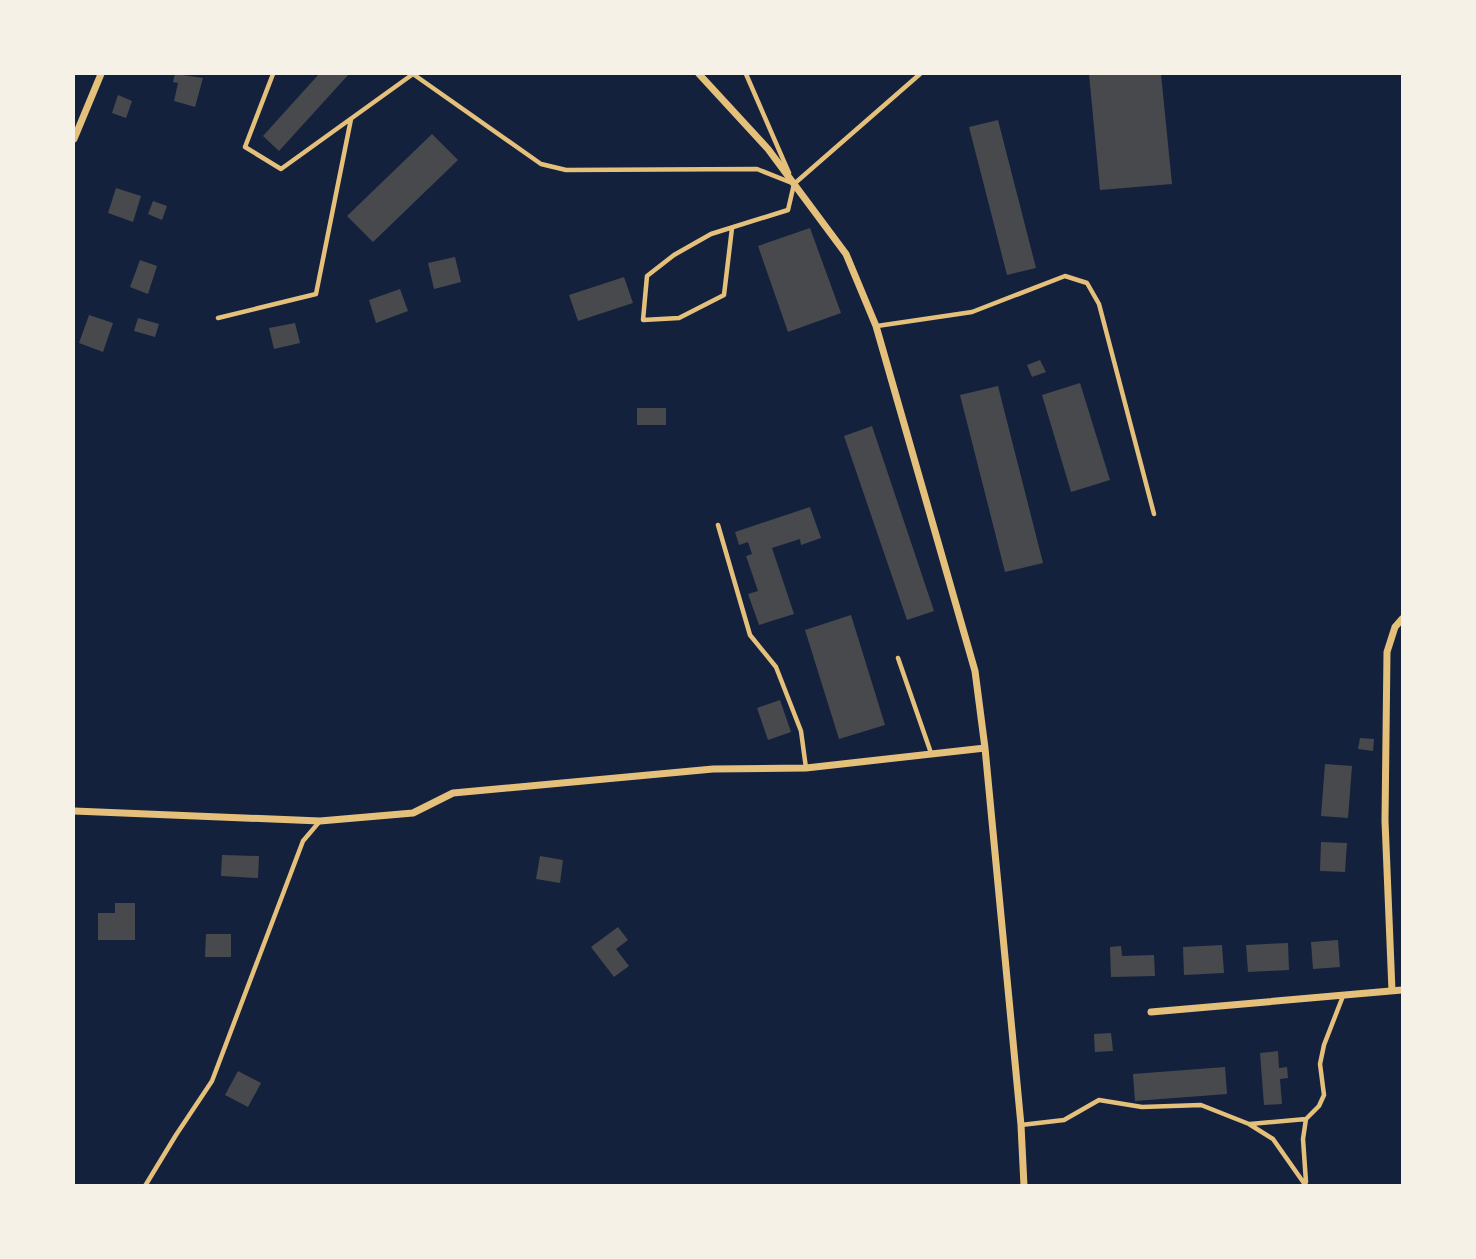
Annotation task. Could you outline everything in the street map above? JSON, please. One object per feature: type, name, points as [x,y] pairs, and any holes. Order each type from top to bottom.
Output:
[{"type":"street","points":[[74,139],[100,74]]},
{"type":"street","points":[[699,74],[768,149],[846,254],[876,326],[975,671],[985,748],[1021,1125],[1024,1185]]},
{"type":"street","points":[[1392,991],[1385,821],[1387,652],[1395,627],[1402,619]]},
{"type":"street","points":[[74,811],[320,821],[413,813],[453,793],[713,769],[806,768],[985,748]]},
{"type":"street","points":[[1151,1012],[1402,990]]},
{"type":"lane","points":[[273,74],[245,147],[281,169],[413,74],[541,164],[566,170],[758,169],[794,184]]},
{"type":"lane","points":[[746,74],[794,184]]},
{"type":"lane","points":[[732,228],[724,295],[679,318],[643,320],[647,276],[674,255],[711,234],[788,210],[794,184],[920,74]]},
{"type":"lane","points":[[218,318],[316,294],[351,119]]},
{"type":"lane","points":[[876,326],[972,312],[1065,276],[1087,283],[1099,304],[1154,514]]},
{"type":"lane","points":[[718,525],[750,635],[776,667],[801,731],[806,768]]},
{"type":"lane","points":[[898,658],[931,753]]},
{"type":"lane","points":[[145,1185],[212,1082],[303,841],[320,821]]},
{"type":"lane","points":[[1249,1124],[1306,1119],[1319,1107],[1324,1095],[1320,1064],[1324,1045],[1343,996]]},
{"type":"lane","points":[[1021,1125],[1064,1120],[1099,1100],[1142,1107],[1201,1105],[1249,1124],[1273,1139],[1306,1184]]},
{"type":"lane","points":[[1306,1119],[1303,1139],[1306,1184]]},
{"type":"building","points":[[175,74],[203,78],[195,107],[174,101],[178,83],[173,82]]},
{"type":"building","points":[[319,74],[349,74],[279,151],[263,136]]},
{"type":"building","points":[[1089,74],[1161,74],[1172,184],[1100,190]]},
{"type":"building","points":[[118,95],[132,101],[126,118],[112,113]]},
{"type":"building","points":[[998,120],[1036,268],[1007,275],[969,127]]},
{"type":"building","points":[[432,134],[458,160],[373,242],[347,216]]},
{"type":"building","points":[[116,188],[141,196],[133,222],[108,213]]},
{"type":"building","points":[[153,201],[167,206],[162,220],[148,214]]},
{"type":"building","points":[[810,228],[841,313],[788,332],[758,246]]},
{"type":"building","points":[[455,257],[461,282],[434,289],[428,263]]},
{"type":"building","points":[[140,260],[157,266],[148,294],[130,287]]},
{"type":"building","points":[[624,277],[633,303],[578,321],[569,295]]},
{"type":"building","points":[[400,289],[408,311],[376,323],[369,300]]},
{"type":"building","points":[[89,315],[113,323],[103,352],[79,343]]},
{"type":"building","points":[[138,318],[159,324],[155,337],[134,331]]},
{"type":"building","points":[[295,323],[300,343],[274,349],[269,328]]},
{"type":"building","points":[[1040,360],[1046,372],[1032,377],[1027,365]]},
{"type":"building","points":[[1080,383],[1110,480],[1071,492],[1042,395]]},
{"type":"building","points":[[998,386],[1043,563],[1005,572],[960,395]]},
{"type":"building","points":[[637,408],[666,408],[666,425],[637,425]]},
{"type":"building","points":[[872,426],[934,611],[907,620],[844,436]]},
{"type":"building","points":[[810,507],[821,538],[801,545],[800,539],[772,548],[794,614],[759,625],[748,594],[758,591],[746,556],[752,554],[748,542],[739,545],[735,532]]},
{"type":"building","points":[[851,615],[885,725],[839,739],[805,630]]},
{"type":"building","points":[[780,700],[791,732],[768,740],[757,708]]},
{"type":"building","points":[[1360,738],[1374,739],[1373,751],[1358,749]]},
{"type":"building","points":[[1325,764],[1352,766],[1348,818],[1321,816]]},
{"type":"building","points":[[1321,842],[1347,843],[1345,872],[1320,871]]},
{"type":"building","points":[[222,855],[259,856],[258,878],[221,876]]},
{"type":"building","points":[[540,856],[563,860],[560,883],[536,879]]},
{"type":"building","points":[[115,903],[135,903],[135,940],[98,940],[98,913],[115,913]]},
{"type":"building","points":[[618,927],[628,940],[616,949],[629,966],[614,977],[591,947]]},
{"type":"building","points":[[206,934],[231,934],[231,957],[205,957]]},
{"type":"building","points":[[1338,940],[1340,967],[1313,969],[1311,942]]},
{"type":"building","points":[[1288,943],[1289,970],[1248,972],[1246,945]]},
{"type":"building","points":[[1222,945],[1224,973],[1184,975],[1183,947]]},
{"type":"building","points":[[1121,946],[1122,956],[1154,955],[1155,976],[1111,977],[1110,947]]},
{"type":"building","points":[[1111,1033],[1113,1051],[1095,1052],[1094,1034]]},
{"type":"building","points":[[1278,1051],[1279,1068],[1287,1067],[1288,1078],[1280,1079],[1282,1104],[1264,1105],[1260,1053]]},
{"type":"building","points":[[1225,1067],[1227,1094],[1135,1101],[1133,1074]]},
{"type":"building","points":[[238,1071],[261,1083],[248,1107],[225,1095]]}]
